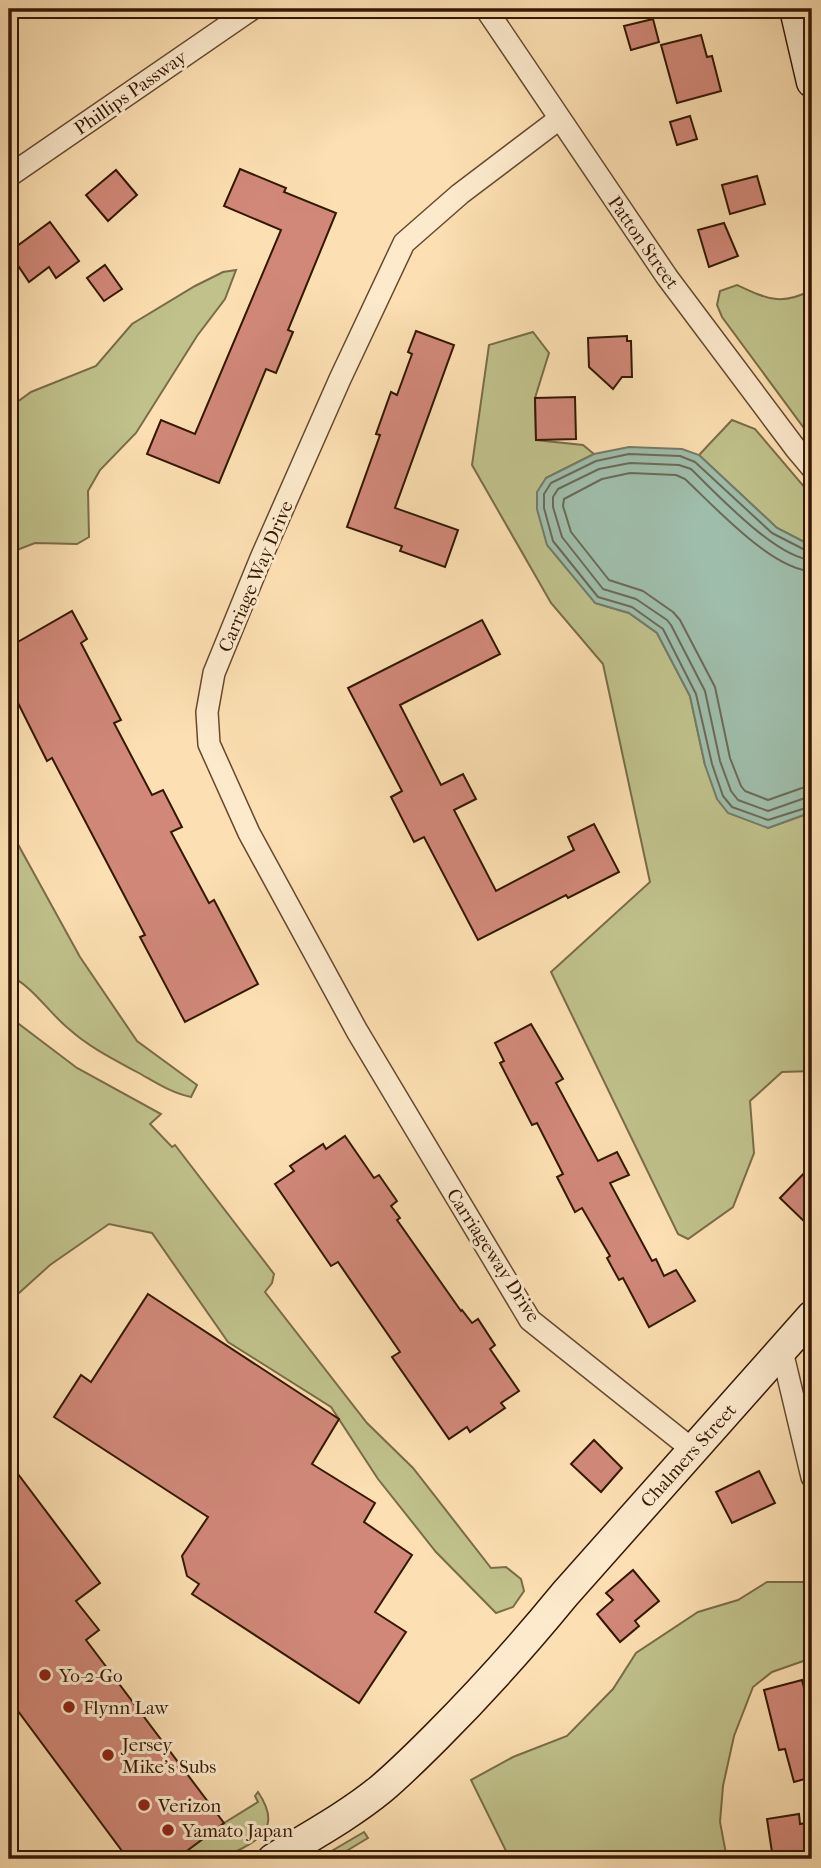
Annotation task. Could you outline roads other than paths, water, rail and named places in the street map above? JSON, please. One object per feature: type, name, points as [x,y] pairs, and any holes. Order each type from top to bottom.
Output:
[{"type":"street","name":"Phillips Passway","points":[[9,176],[252,9]]},
{"type":"street","name":"Patton Street","points":[[486,9],[667,277],[812,468]]},
{"type":"street","points":[[795,9],[812,82]]},
{"type":"street","name":"Carriage Way Drive","points":[[390,1086],[249,833],[209,744],[207,712],[210,692],[214,673],[261,558],[404,243],[460,194],[559,119]]},
{"type":"street","name":"Carriageway Drive","points":[[390,1086],[530,1320],[692,1450]]},
{"type":"street","name":"Chalmers Street","points":[[273,1859],[379,1791],[454,1720],[526,1642],[565,1594],[812,1316]]},
{"type":"street","points":[[782,1351],[812,1477]]},
{"type":"water","points":[[629,447],[682,449],[699,455],[777,528],[812,546],[812,812],[768,828],[728,813],[717,799],[705,765],[690,696],[657,633],[629,613],[595,603],[547,545],[537,509],[537,492],[546,478],[594,454]]},
{"type":"place","name":"Yo-2-Go","points":[[45,1675]]},
{"type":"place","name":"Flynn Law","points":[[69,1707]]},
{"type":"place","name":"Jersey Mike's Subs","points":[[108,1755]]},
{"type":"place","name":"Verizon","points":[[144,1805]]},
{"type":"place","name":"Yamato Japan","points":[[168,1830]]}]
